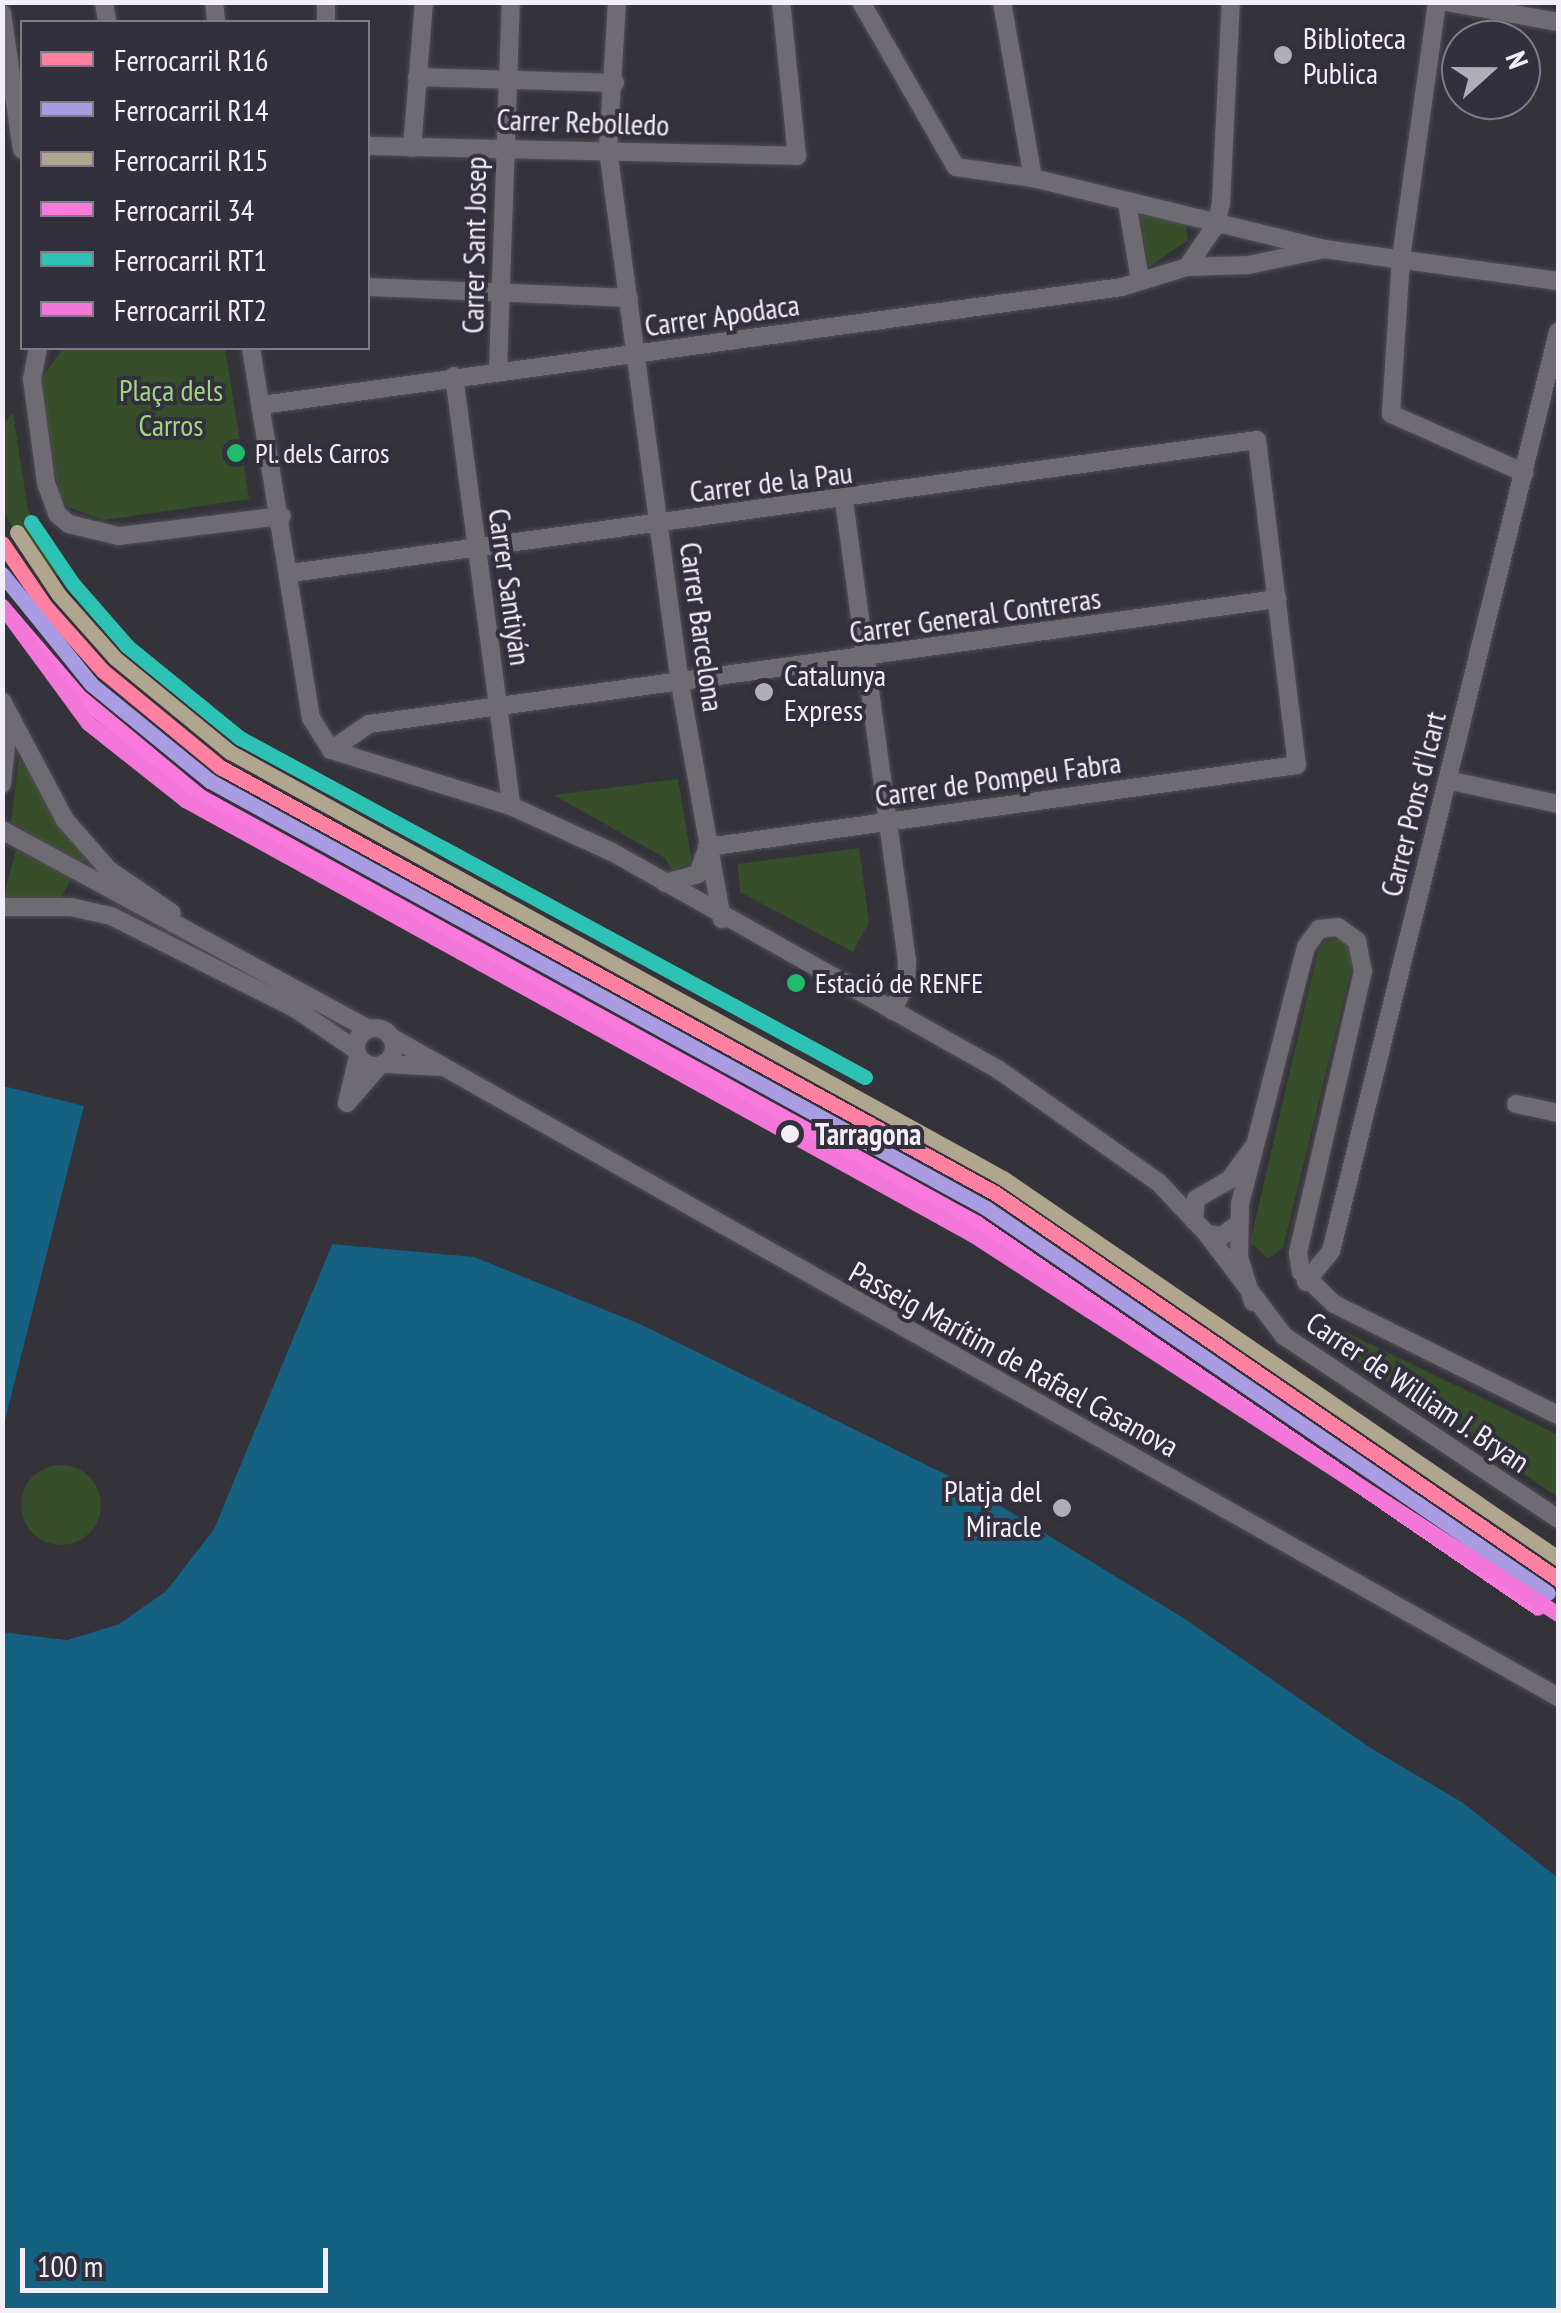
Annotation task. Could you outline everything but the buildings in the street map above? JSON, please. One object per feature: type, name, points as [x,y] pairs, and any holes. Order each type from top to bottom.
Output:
[{"type":"street","points":[[412,148],[424,2]]},
{"type":"street","name":"Carrer Sant Josep","points":[[498,370],[504,294],[503,146],[511,2]]},
{"type":"street","name":"Carrer Barcelona","points":[[617,2],[608,150],[680,684],[722,919]]},
{"type":"street","name":"Carrer Rebolledo","points":[[370,146],[503,146],[797,156],[781,2]]},
{"type":"street","points":[[861,2],[956,167],[1033,178],[1127,203],[1304,239],[1324,249],[1558,281]]},
{"type":"street","points":[[1002,2],[1033,178]]},
{"type":"street","points":[[1187,267],[1217,223],[1221,203],[1231,2]]},
{"type":"street","points":[[1437,2],[1401,258],[1391,414],[1525,473]]},
{"type":"street","points":[[1447,2],[1558,22]]},
{"type":"street","points":[[2,13],[20,126]]},
{"type":"street","points":[[417,77],[615,83]]},
{"type":"street","points":[[1127,203],[1140,280]]},
{"type":"street","name":"Carrer Apodaca","points":[[262,405],[820,328],[1140,280],[1187,267],[1249,265],[1324,249]]},
{"type":"street","points":[[370,287],[628,298]]},
{"type":"street","name":"Carrer Pons d'Icart","points":[[1306,1282],[1331,1251],[1558,332]]},
{"type":"street","points":[[38,350],[32,380],[46,483],[69,524],[119,536],[282,516]]},
{"type":"street","points":[[251,350],[282,516],[312,718],[331,750],[511,806],[666,883],[722,919],[1000,1070],[1160,1184],[1210,1190],[1239,1213]]},
{"type":"street","name":"Carrer Santiyán","points":[[454,376],[511,806]]},
{"type":"street","name":"Carrer de la Pau","points":[[291,572],[476,545],[844,501],[1256,440],[1278,599]]},
{"type":"street","points":[[844,501],[908,972],[892,1010]]},
{"type":"street","name":"Carrer General Contreras","points":[[331,750],[369,724],[1278,599]]},
{"type":"street","name":"Carrer de Pompeu Fabra","points":[[707,846],[1297,765],[1278,599]]},
{"type":"street","name":"Passeig Marítim de Rafael Casanova","points":[[2,704],[10,748],[2,784]]},
{"type":"street","name":"Passeig Marítim de Rafael Casanova","points":[[2,704],[43,786],[88,848],[134,888],[251,967]]},
{"type":"street","points":[[1448,780],[1558,804]]},
{"type":"street","name":"Passeig Marítim de Rafael Casanova","points":[[2,830],[368,1030],[391,1037],[1558,1698]]},
{"type":"street","points":[[666,883],[698,874],[707,846]]},
{"type":"street","name":"Passeig Marítim de Rafael Casanova","points":[[2,907],[71,907],[111,916],[296,1009],[357,1053],[382,1065],[444,1067]]},
{"type":"street","points":[[1260,1133],[1240,1169],[1210,1190],[1201,1228],[1222,1236],[1239,1213],[1260,1133],[1306,947],[1319,930],[1338,926],[1358,941],[1363,970],[1297,1261],[1306,1282],[1334,1304],[1558,1415]]},
{"type":"street","points":[[368,1030],[357,1053],[347,1102],[393,1055],[391,1037]]},
{"type":"street","points":[[1516,1104],[1558,1113]]},
{"type":"street","name":"Carrer de William J. Bryan","points":[[1160,1184],[1201,1228],[1253,1302],[1293,1342],[1558,1520]]},
{"type":"street","name":"Carrer de William J. Bryan","points":[[1239,1213],[1240,1257],[1253,1302]]},
{"type":"green space","points":[[1140,215],[1185,222],[1188,240],[1149,267]]},
{"type":"green space","name":"Plaça dels Carros","points":[[62,350],[225,350],[249,499],[104,520],[68,507],[58,492],[41,379]]},
{"type":"green space","points":[[13,413],[28,510],[64,575],[39,577],[3,510],[3,424]]},
{"type":"green space","points":[[19,758],[88,857],[78,865],[11,822]]},
{"type":"green space","points":[[678,779],[692,862],[672,871],[665,858],[554,795]]},
{"type":"green space","points":[[859,848],[869,922],[853,952],[740,892],[738,864]]},
{"type":"green space","points":[[16,850],[72,877],[59,902],[3,898]]},
{"type":"green space","points":[[1343,938],[1355,954],[1283,1248],[1268,1258],[1250,1243],[1318,951],[1324,942]]},
{"type":"green space","points":[[1331,1325],[1558,1435],[1558,1497],[1317,1335]]},
{"type":"green space","points":[[61,1465],[76,1468],[89,1477],[98,1490],[98,1520],[89,1533],[76,1542],[61,1545],[46,1542],[33,1533],[24,1520],[21,1505],[24,1490],[33,1477],[46,1468]]},
{"type":"water","points":[[2,1086],[84,1106],[3,1428]]},
{"type":"water","points":[[331,1244],[474,1257],[640,1324],[961,1482],[1185,1619],[1369,1747],[1463,1803],[1558,1878],[1558,2310],[3,2310],[2,1632],[67,1640],[119,1624],[166,1591],[214,1529]]},
{"type":"pier","points":[[334,1240],[214,1529],[166,1591],[119,1624],[67,1640],[3,1632],[67,1635],[117,1619],[163,1587],[210,1527],[326,1243]]},
{"type":"rail line","name":"RT1","points":[[31,522],[73,584],[127,646],[240,738],[865,1077]]},
{"type":"rail line","name":"R15","points":[[17,532],[59,595],[115,658],[230,752],[1003,1178],[1558,1558]]},
{"type":"rail line","name":"R16","points":[[2,543],[45,606],[103,671],[220,767],[995,1193],[1558,1579]]},
{"type":"rail line","name":"R14","points":[[2,574],[91,684],[210,781],[986,1208],[1548,1593]]},
{"type":"rail line","name":"34","points":[[2,606],[79,696],[200,796],[977,1223],[1538,1608]]},
{"type":"rail line","name":"RT2","points":[[2,606],[88,723],[185,800],[973,1235],[1558,1614]]},
{"type":"place","name":"Biblioteca Publica","points":[[1283,55]]},
{"type":"place","name":"Pl. dels Carros","points":[[236,453]]},
{"type":"place","name":"Catalunya Express","points":[[764,692]]},
{"type":"place","name":"Estació de RENFE","points":[[796,983]]},
{"type":"place","name":"Tarragona","points":[[790,1134]]},
{"type":"place","name":"Platja del Miracle","points":[[1062,1508]]}]
